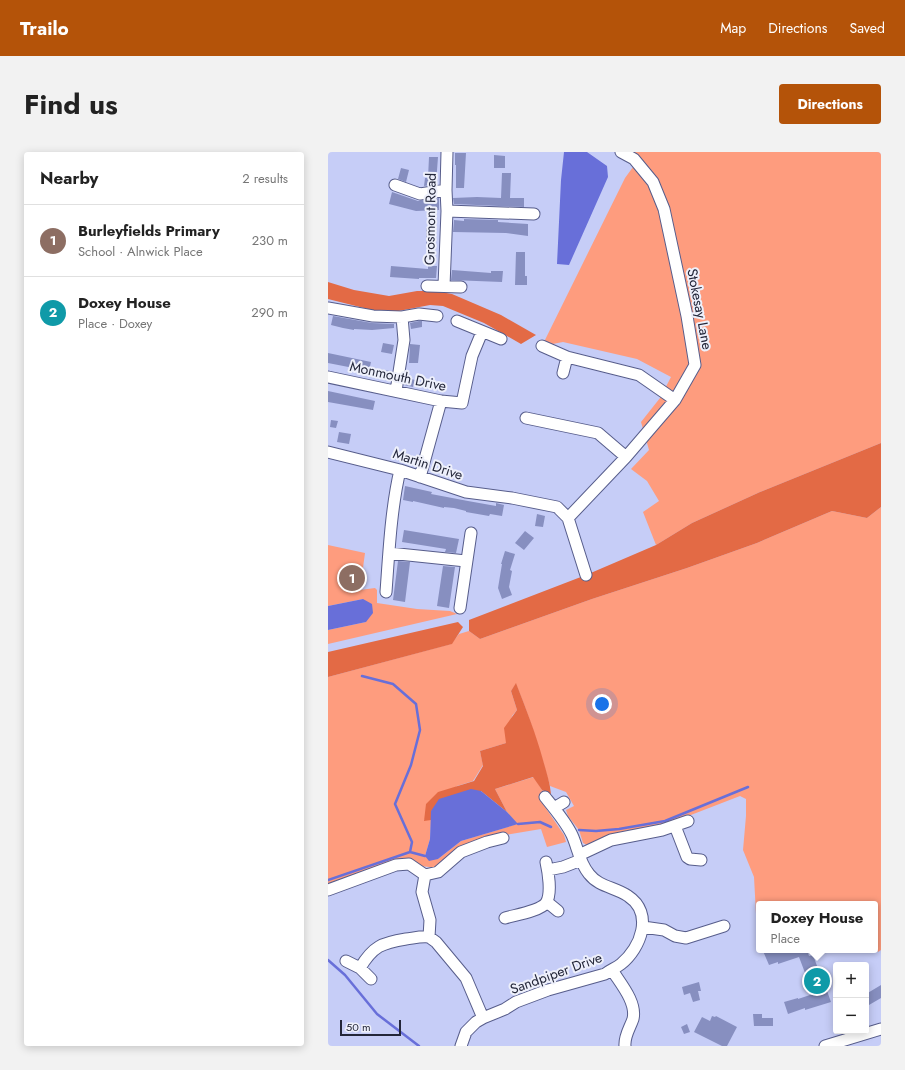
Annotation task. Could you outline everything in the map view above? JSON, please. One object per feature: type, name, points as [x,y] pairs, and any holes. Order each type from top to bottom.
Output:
[{"type":"street","name":"Grosmont Road","points":[[444,286],[447,212],[447,152]]},
{"type":"street","name":"Stokesay Lane","points":[[568,518],[626,457],[675,400],[695,365],[687,316],[664,209],[653,182],[637,163],[621,152]]},
{"type":"street","points":[[395,185],[420,194],[446,190]]},
{"type":"street","points":[[447,212],[533,213]]},
{"type":"street","name":"Grosmont Road","points":[[427,286],[461,287]]},
{"type":"street","points":[[328,308],[373,316],[402,317],[419,314],[437,316]]},
{"type":"street","points":[[396,391],[404,340],[402,317]]},
{"type":"street","points":[[457,321],[501,339]]},
{"type":"street","name":"Monmouth Drive","points":[[328,377],[441,401],[462,404],[472,356],[482,332]]},
{"type":"street","points":[[542,346],[566,357],[639,375],[675,400]]},
{"type":"street","points":[[563,373],[566,357]]},
{"type":"street","points":[[420,477],[441,401]]},
{"type":"street","points":[[526,418],[598,433],[626,457]]},
{"type":"street","name":"Martin Drive","points":[[328,452],[400,470],[466,492],[557,507],[568,518]]},
{"type":"street","points":[[386,592],[396,488],[400,470]]},
{"type":"street","points":[[568,518],[586,575]]},
{"type":"street","points":[[460,608],[470,533]]},
{"type":"street","points":[[389,553],[466,561]]},
{"type":"street","points":[[545,798],[554,808],[572,834],[580,858],[589,875],[596,882],[623,892],[635,902],[642,914],[643,927],[664,930],[675,936],[686,938],[724,926]]},
{"type":"street","points":[[554,808],[564,802]]},
{"type":"street","points":[[505,918],[538,909],[547,902],[549,898],[549,890],[547,866],[563,867],[611,840],[644,834],[688,821]]},
{"type":"street","points":[[675,826],[687,857],[690,859],[701,860]]},
{"type":"street","points":[[328,890],[396,865],[409,864],[425,875],[438,872],[461,852],[487,842],[503,838]]},
{"type":"street","points":[[425,875],[422,892],[430,920],[429,937]]},
{"type":"street","points":[[547,902],[558,911]]},
{"type":"street","name":"Sandpiper Drive","points":[[461,1046],[466,1032],[476,1022],[483,1018],[505,1009],[516,1002],[548,990],[605,974],[612,970],[622,963],[634,948],[643,927]]},
{"type":"street","points":[[360,968],[369,953],[379,945],[392,941],[429,937],[436,942],[466,978],[483,1018]]},
{"type":"street","points":[[346,960],[360,968],[371,979]]},
{"type":"street","points":[[612,970],[629,998],[633,1010],[633,1019],[625,1038],[625,1046]]},
{"type":"street","points":[[825,1046],[840,1044],[881,1029]]},
{"type":"shaded area","points":[[564,152],[587,152],[607,166],[608,177],[569,265],[557,264],[561,180]]},
{"type":"shaded area","points":[[633,152],[881,152],[881,443],[760,492],[692,523],[656,545],[643,512],[659,501],[647,481],[631,469],[649,450],[641,422],[660,398],[671,377],[637,359],[563,342],[542,346],[625,178],[641,159]]},
{"type":"shaded area","points":[[328,282],[354,290],[389,296],[417,291],[435,291],[452,294],[501,315],[536,335],[521,344],[484,323],[443,306],[430,305],[393,312],[376,311],[328,299]]},
{"type":"shaded area","points":[[881,443],[881,507],[867,518],[832,511],[757,543],[480,639],[469,631],[469,620],[586,575],[656,545],[692,523],[760,492]]},
{"type":"shaded area","points":[[881,507],[881,950],[878,952],[878,901],[756,901],[756,914],[754,877],[743,850],[746,799],[740,796],[665,825],[605,837],[587,845],[583,843],[579,830],[568,816],[566,810],[574,806],[566,792],[550,786],[539,747],[516,684],[511,691],[517,710],[512,716],[506,743],[480,751],[483,765],[473,781],[457,786],[424,820],[431,820],[430,839],[425,856],[438,859],[461,841],[517,824],[507,812],[495,789],[534,777],[542,790],[551,794],[541,801],[564,835],[566,842],[547,847],[541,829],[499,836],[438,868],[394,863],[328,888],[328,677],[451,644],[459,634],[469,631],[480,639],[757,543],[832,511],[867,518]]},
{"type":"shaded area","points":[[328,545],[365,553],[360,590],[375,588],[377,590],[377,603],[417,609],[450,611],[457,614],[328,644],[328,630],[366,622],[363,599],[328,606]]},
{"type":"shaded area","points":[[363,599],[372,604],[373,613],[366,622],[328,630],[328,606]]},
{"type":"shaded area","points":[[458,622],[463,627],[452,644],[328,677],[328,652]]},
{"type":"shaded area","points":[[516,683],[537,741],[548,777],[551,794],[542,790],[533,777],[495,789],[507,812],[481,791],[431,811],[431,820],[424,821],[426,804],[438,792],[474,781],[483,766],[480,751],[506,743],[504,728],[517,710],[511,691]]},
{"type":"shaded area","points":[[471,789],[481,791],[507,812],[518,824],[461,841],[438,859],[429,861],[425,856],[430,839],[431,811],[439,799]]},
{"type":"building","points":[[455,153],[466,153],[464,188],[456,188]]},
{"type":"building","points":[[494,155],[505,156],[505,168],[494,168]]},
{"type":"building","points":[[429,157],[438,157],[436,184],[424,186],[425,178],[428,178]]},
{"type":"building","points":[[401,168],[409,170],[406,182],[398,179]]},
{"type":"building","points":[[502,173],[511,173],[510,198],[524,198],[524,207],[454,204],[453,198],[501,198]]},
{"type":"building","points":[[392,192],[418,201],[439,198],[439,210],[416,211],[389,204]]},
{"type":"building","points":[[464,219],[498,220],[498,222],[528,224],[528,236],[506,233],[453,232],[454,220],[464,221]]},
{"type":"building","points":[[426,228],[435,228],[435,245],[426,244]]},
{"type":"building","points":[[516,252],[525,252],[525,276],[527,276],[527,285],[515,285]]},
{"type":"building","points":[[391,266],[428,269],[428,266],[437,266],[436,278],[419,279],[390,277]]},
{"type":"building","points":[[452,270],[491,273],[491,271],[503,271],[502,282],[451,280]]},
{"type":"building","points":[[333,316],[372,323],[394,324],[394,328],[354,330],[343,328],[331,325]]},
{"type":"building","points":[[422,321],[422,327],[411,329],[410,323]]},
{"type":"building","points":[[383,343],[394,345],[392,354],[381,352]]},
{"type":"building","points":[[410,344],[420,345],[418,363],[409,363]]},
{"type":"building","points":[[328,353],[371,362],[369,371],[328,363]]},
{"type":"building","points":[[378,369],[390,371],[388,379],[377,376]]},
{"type":"building","points":[[405,377],[415,380],[413,387],[404,385]]},
{"type":"building","points":[[328,391],[375,401],[373,410],[328,402]]},
{"type":"building","points":[[331,420],[338,421],[336,428],[330,427]]},
{"type":"building","points":[[339,432],[351,434],[349,444],[337,442]]},
{"type":"building","points":[[405,486],[432,492],[431,494],[496,506],[496,503],[504,505],[502,516],[490,514],[489,516],[466,512],[454,508],[444,508],[403,500]]},
{"type":"building","points":[[537,514],[545,516],[543,527],[535,526]]},
{"type":"building","points":[[404,530],[459,539],[456,553],[445,552],[446,549],[402,542]]},
{"type":"building","points":[[525,531],[534,538],[524,550],[515,543]]},
{"type":"building","points":[[505,551],[515,554],[510,570],[512,571],[509,587],[512,595],[502,599],[498,588],[501,564]]},
{"type":"building","points":[[398,561],[410,562],[405,602],[393,600]]},
{"type":"building","points":[[443,566],[455,567],[449,608],[437,606]]},
{"type":"building","points":[[764,953],[808,953],[809,956],[813,955],[820,974],[823,973],[831,1002],[805,1010],[805,1008],[788,1014],[784,1002],[813,994],[799,957],[778,964],[778,962],[769,965]]},
{"type":"building","points":[[699,982],[701,991],[698,991],[700,1000],[693,1002],[690,993],[684,995],[682,987]]},
{"type":"building","points":[[881,985],[881,998],[869,1005],[869,992]]},
{"type":"building","points":[[753,1014],[762,1014],[762,1018],[773,1018],[773,1026],[754,1026]]},
{"type":"building","points":[[712,1016],[716,1016],[737,1027],[727,1046],[722,1046],[694,1032],[702,1017],[710,1021]]},
{"type":"building","points":[[687,1024],[690,1032],[684,1034],[681,1027]]},
{"type":"waterway","points":[[362,676],[393,684],[416,704],[420,730],[411,765],[395,804],[412,842],[410,852]]},
{"type":"waterway","points":[[579,830],[596,831],[619,829],[665,821],[748,787]]},
{"type":"waterway","points":[[518,824],[540,822],[551,827]]},
{"type":"waterway","points":[[328,880],[410,852],[425,856]]},
{"type":"waterway","points":[[328,960],[345,975],[377,1014],[419,1046]]},
{"type":"place","name":"Burleyfields Primary","points":[[352,578]]},
{"type":"place","name":"Doxey House","points":[[817,981]]}]
